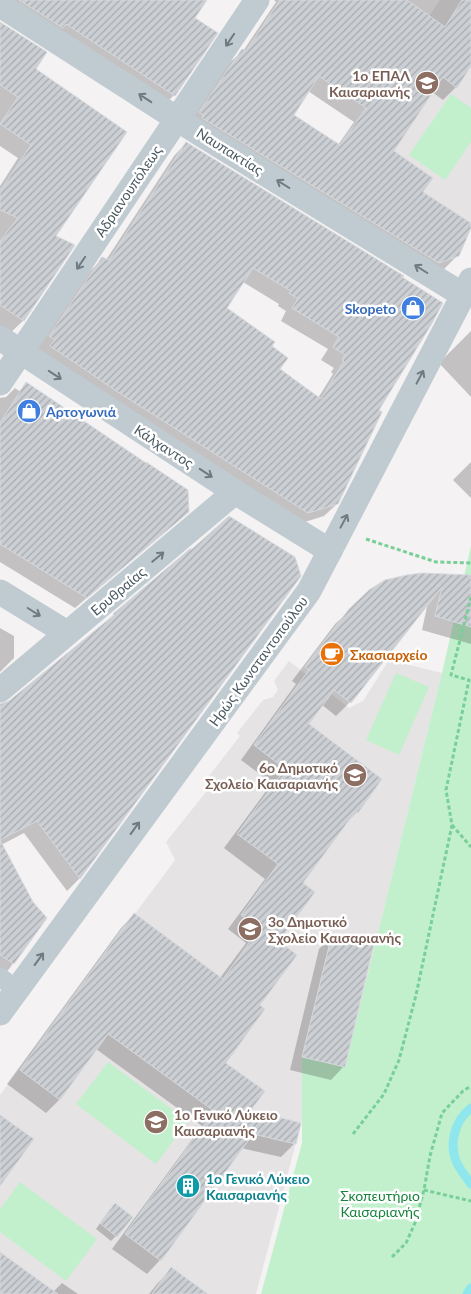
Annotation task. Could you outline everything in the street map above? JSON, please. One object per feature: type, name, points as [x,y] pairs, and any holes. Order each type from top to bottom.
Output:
[{"type":"street","name":"Αδριανουπόλεως","points":[[0,383],[257,0]]},
{"type":"street","name":"Ναυπακτίας","points":[[0,5],[177,118],[467,288]]},
{"type":"street","name":"Ηρώς Κωνσταντοπούλου","points":[[0,1013],[8,983],[309,591],[467,288]]},
{"type":"street","name":"Κάλχαντος","points":[[0,338],[235,492],[335,541]]},
{"type":"street","name":"Ερυθραίας","points":[[0,690],[235,492]]},
{"type":"street","points":[[0,592],[68,633]]},
{"type":"path","points":[[335,541],[436,562],[471,562]]},
{"type":"path","points":[[353,1134],[384,1094],[398,1060],[416,995],[452,825],[446,790],[469,680],[451,676],[471,597]]},
{"type":"path","points":[[452,825],[471,847]]},
{"type":"path","points":[[392,1257],[406,1243],[415,1223],[442,1113],[463,1091],[471,1086]]},
{"type":"path","points":[[424,1190],[471,1201]]},
{"type":"shaded area","name":"1ο ΕΠΑΛ Καισαριανής","points":[[440,0],[471,0],[471,223],[340,145]]},
{"type":"shaded area","points":[[389,660],[442,673],[345,1067],[302,1057],[302,1120],[256,1294],[0,1294],[0,1095],[175,860],[166,842],[210,787],[206,780],[240,736],[237,733],[263,700],[273,697],[278,690],[274,681],[289,661],[349,708],[363,701]]},
{"type":"green space","points":[[451,94],[471,108],[471,142],[445,180],[409,155]]},
{"type":"green space","name":"Σκοπευτήριο Καισαριανής","points":[[471,546],[471,1294],[261,1294],[302,1143],[302,1057],[345,1067],[442,673]]},
{"type":"green space","points":[[396,673],[429,687],[399,755],[366,740]]},
{"type":"green space","points":[[108,1062],[188,1121],[156,1164],[76,1104]]},
{"type":"green space","points":[[20,1182],[97,1239],[66,1281],[0,1232],[0,1209]]},
{"type":"building","points":[[19,0],[207,0],[195,18],[218,33],[175,96],[66,24],[63,28]]},
{"type":"building","points":[[280,0],[407,0],[445,27],[462,0],[471,0],[471,66],[457,88],[443,77],[394,151],[433,178],[423,192],[471,223],[471,228],[459,256],[439,263],[202,118],[203,115],[199,112],[242,49],[246,51]],"holes":[[[319,76],[366,108],[340,145],[294,115]]]},
{"type":"building","points":[[0,22],[47,52],[36,69],[127,132],[56,236],[75,245],[24,321],[0,305],[0,241],[18,218],[0,210],[0,191],[31,145],[0,124],[18,97],[0,85]]},
{"type":"building","points":[[186,142],[404,276],[402,277],[443,303],[379,410],[382,412],[338,504],[308,513],[124,396],[50,346],[55,340],[49,336],[102,257],[109,260]],"holes":[[[253,268],[291,291],[289,293],[298,299],[292,308],[339,337],[333,347],[345,355],[342,360],[344,361],[321,399],[280,369],[288,358],[272,346],[275,342],[227,308]]]},
{"type":"building","points":[[26,382],[188,490],[189,512],[87,598],[0,544],[0,423]]},
{"type":"building","points":[[229,516],[295,557],[301,576],[80,879],[37,821],[0,840],[0,704],[9,701],[114,615]]},
{"type":"building","points":[[422,573],[471,575],[471,627],[435,616],[442,587],[351,703],[334,690],[309,724],[382,779],[358,813],[355,812],[303,883],[315,892],[279,941],[297,955],[260,1005],[265,1009],[226,1063],[265,1091],[251,1110],[301,1123],[296,1144],[253,1134],[161,1261],[125,1234],[214,1111],[108,1034],[60,1100],[20,1070],[134,913],[223,979],[259,929],[241,915],[278,864],[237,834],[285,769],[254,745],[309,670],[305,667],[349,609],[369,590],[385,580]]},
{"type":"building","points":[[0,840],[33,902],[47,918],[14,964],[0,955]]},
{"type":"building","points":[[332,934],[374,944],[345,1067],[302,1057]]},
{"type":"building","points":[[0,1115],[34,1139],[0,1186]]},
{"type":"building","points":[[115,1203],[133,1217],[117,1237],[100,1223]]},
{"type":"building","points":[[0,1252],[58,1294],[0,1294]]},
{"type":"building","points":[[171,1267],[208,1294],[152,1294]]},
{"type":"waterway","points":[[471,1108],[460,1120],[453,1142],[455,1158],[471,1184]]},
{"type":"waterway","points":[[467,1294],[471,1288]]},
{"type":"place","name":"1ο ΕΠΑΛ Καισαριανής","points":[[427,83]]},
{"type":"place","name":"Skopeto","points":[[413,308]]},
{"type":"place","name":"Αρτογωνιά","points":[[29,411]]},
{"type":"place","name":"Σκασιαρχείο","points":[[332,654]]},
{"type":"place","name":"6ο Δημοτικό Σχολείο Καισαριανής","points":[[355,775]]},
{"type":"place","name":"3ο Δημοτικό Σχολείο Καισαριανής","points":[[250,929]]},
{"type":"place","name":"1ο Γενικό Λύκειο Καισαριανής","points":[[156,1122]]},
{"type":"place","name":"1o Γενικό Λύκειο Καισαριανής","points":[[188,1186]]}]
